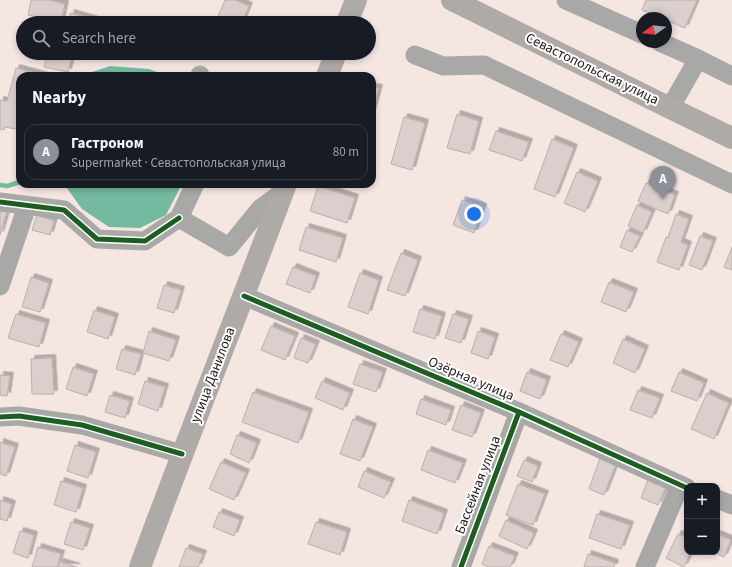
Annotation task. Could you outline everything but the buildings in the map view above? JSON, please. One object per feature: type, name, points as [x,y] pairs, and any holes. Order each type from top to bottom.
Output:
[{"type":"main road","points":[[350,16],[356,0]]},
{"type":"main road","name":"Севастопольская улица","points":[[452,0],[732,138]]},
{"type":"main road","points":[[329,72],[333,60]]},
{"type":"main road","name":"улица Данилова","points":[[140,567],[284,188]]},
{"type":"street","points":[[566,0],[636,31]]},
{"type":"street","points":[[672,47],[732,76]]},
{"type":"street","points":[[415,55],[443,66],[484,65],[732,184]]},
{"type":"street","points":[[670,108],[698,59]]},
{"type":"street","points":[[0,202],[64,210],[97,239],[145,241],[179,218],[193,188]]},
{"type":"street","points":[[179,218],[229,247],[260,209],[284,188]]},
{"type":"street","points":[[0,286],[27,206]]},
{"type":"street","name":"Озёрная улица","points":[[244,296],[519,412],[684,486]]},
{"type":"street","name":"Бассейная улица","points":[[460,567],[519,412]]},
{"type":"street","points":[[0,417],[19,416],[82,425],[182,454]]},
{"type":"street","points":[[645,567],[684,486]]},
{"type":"street","points":[[720,500],[732,505]]},
{"type":"shaded area","points":[[110,66],[149,69],[157,72],[92,72]]},
{"type":"shaded area","points":[[67,188],[180,188],[166,215],[140,228],[109,227],[82,209]]},
{"type":"waterway","points":[[0,185],[7,186],[16,183]]},
{"type":"cycle path","points":[[0,202],[64,210],[97,239],[145,241],[179,218]]},
{"type":"cycle path","points":[[244,296],[519,412],[684,487]]},
{"type":"cycle path","points":[[461,567],[519,412]]},
{"type":"cycle path","points":[[0,417],[19,416],[82,425],[182,454]]},
{"type":"place","name":"Гастроном","points":[[663,199]]}]
